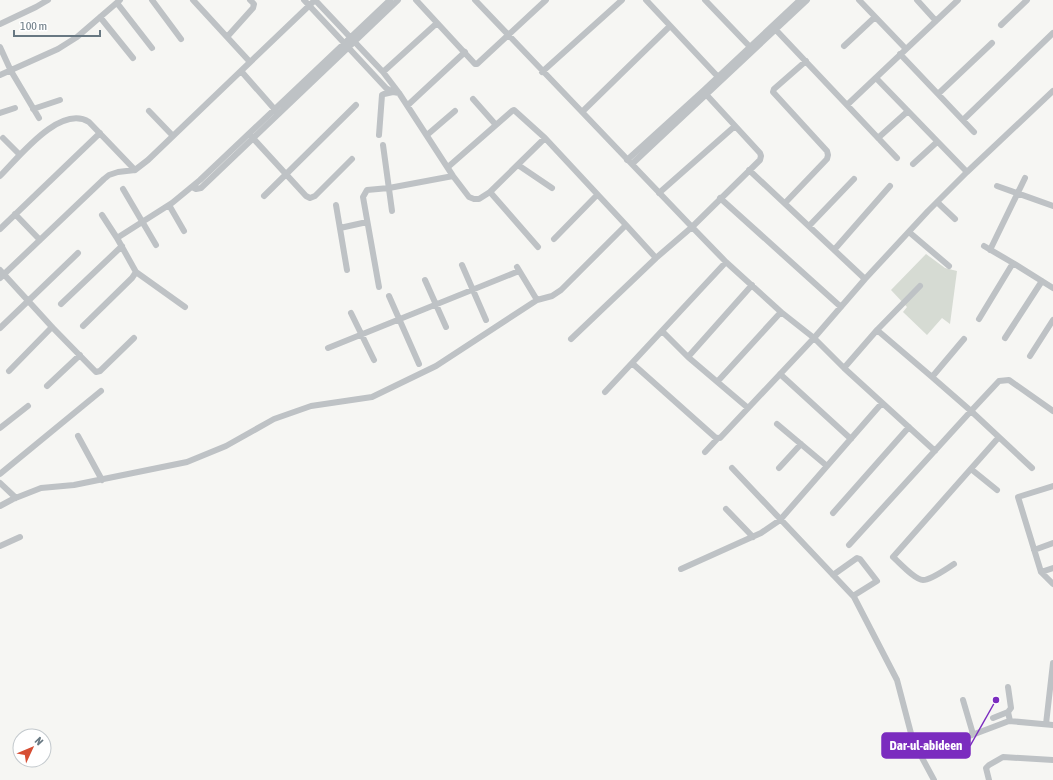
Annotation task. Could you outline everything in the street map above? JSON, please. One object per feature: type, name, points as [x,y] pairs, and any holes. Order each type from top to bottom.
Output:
[{"type":"street","points":[[0,24],[48,0]]},
{"type":"street","points":[[152,0],[181,39]]},
{"type":"street","points":[[193,0],[250,62]]},
{"type":"street","points":[[227,37],[254,8],[254,4],[250,0]]},
{"type":"street","points":[[304,0],[386,88],[396,92]]},
{"type":"street","points":[[134,338],[98,372],[52,327],[2,274],[110,174],[135,170],[173,136],[315,0],[383,72],[396,92],[408,105],[453,176],[469,197],[479,199],[490,192],[545,138]]},
{"type":"street","points":[[117,238],[169,205],[251,136],[347,45],[390,0]]},
{"type":"street","points":[[352,40],[398,0]]},
{"type":"street","points":[[416,0],[475,64],[479,64],[546,0]]},
{"type":"street","points":[[475,0],[542,72],[726,262],[781,312],[814,338],[844,368],[935,451]]},
{"type":"street","points":[[542,72],[622,0]]},
{"type":"street","points":[[646,0],[720,78]]},
{"type":"street","points":[[630,162],[752,49],[800,0]]},
{"type":"street","points":[[752,49],[776,30],[807,0]]},
{"type":"street","points":[[859,0],[906,49]]},
{"type":"street","points":[[917,0],[936,20]]},
{"type":"street","points":[[847,105],[958,0]]},
{"type":"street","points":[[1001,25],[1027,0]]},
{"type":"street","points":[[709,1],[752,49]]},
{"type":"street","points":[[0,75],[58,49],[77,37],[119,2],[152,48]]},
{"type":"street","points":[[100,17],[133,58]]},
{"type":"street","points":[[844,46],[875,17]]},
{"type":"street","points":[[383,72],[437,23]]},
{"type":"street","points":[[582,112],[670,26]]},
{"type":"street","points":[[776,30],[897,158]]},
{"type":"street","points":[[963,120],[1053,33]]},
{"type":"street","points":[[938,94],[992,43]]},
{"type":"street","points":[[0,47],[11,71],[39,118]]},
{"type":"street","points":[[408,105],[464,52]]},
{"type":"street","points":[[900,54],[974,132]]},
{"type":"street","points":[[785,203],[827,159],[828,155],[827,150],[773,92],[774,89],[806,60]]},
{"type":"street","points":[[240,71],[277,112]]},
{"type":"street","points":[[876,78],[967,172]]},
{"type":"street","points":[[705,452],[814,338],[865,279],[937,202],[1053,90]]},
{"type":"street","points":[[379,135],[382,96],[384,94],[396,92]]},
{"type":"street","points":[[571,339],[656,258],[692,228],[720,198],[760,160],[760,153],[704,93]]},
{"type":"street","points":[[473,99],[496,125]]},
{"type":"street","points":[[33,109],[60,100]]},
{"type":"street","points":[[264,196],[356,105]]},
{"type":"street","points":[[0,113],[15,108]]},
{"type":"street","points":[[448,167],[514,110],[545,138],[656,258]]},
{"type":"street","points":[[149,111],[173,136]]},
{"type":"street","points":[[427,135],[455,111]]},
{"type":"street","points":[[878,138],[908,111]]},
{"type":"street","points":[[0,176],[20,155],[51,127],[63,120],[73,118],[83,118],[100,133],[135,170]]},
{"type":"street","points":[[660,193],[735,126]]},
{"type":"street","points":[[0,229],[100,133]]},
{"type":"street","points":[[251,136],[285,175],[306,196],[310,198],[315,196],[352,159]]},
{"type":"street","points":[[2,138],[20,155]]},
{"type":"street","points":[[913,164],[937,142]]},
{"type":"street","points":[[383,145],[392,211]]},
{"type":"street","points":[[518,165],[552,188]]},
{"type":"street","points":[[749,170],[865,279]]},
{"type":"street","points":[[380,287],[367,222],[363,197],[364,193],[366,190],[389,188],[453,176]]},
{"type":"street","points":[[990,250],[1025,178]]},
{"type":"street","points":[[809,226],[854,179]]},
{"type":"street","points":[[834,250],[890,186]]},
{"type":"street","points":[[997,186],[1053,206]]},
{"type":"street","points":[[123,189],[156,245]]},
{"type":"street","points":[[490,192],[538,246]]},
{"type":"street","points":[[554,239],[597,195]]},
{"type":"street","points":[[720,198],[841,307]]},
{"type":"street","points":[[937,202],[955,219]]},
{"type":"street","points":[[169,205],[184,231]]},
{"type":"street","points":[[336,205],[347,270]]},
{"type":"street","points":[[15,214],[40,240]]},
{"type":"street","points":[[102,215],[122,246],[136,272],[185,308]]},
{"type":"street","points":[[340,228],[367,222]]},
{"type":"street","points":[[0,506],[41,488],[74,485],[187,462],[226,446],[274,419],[311,406],[372,397],[436,366],[537,300],[552,296],[561,290],[626,225]]},
{"type":"street","points":[[909,232],[949,266]]},
{"type":"street","points":[[61,304],[122,246]]},
{"type":"street","points":[[984,246],[1053,288]]},
{"type":"street","points":[[0,328],[78,253]]},
{"type":"street","points":[[605,392],[633,364],[726,262]]},
{"type":"street","points":[[978,319],[1013,263]]},
{"type":"street","points":[[462,265],[486,320]]},
{"type":"street","points":[[328,348],[473,290],[518,269],[537,300]]},
{"type":"street","points":[[83,326],[132,278],[136,272]]},
{"type":"street","points":[[425,280],[446,327]]},
{"type":"street","points":[[1005,338],[1042,281]]},
{"type":"street","points":[[688,357],[752,285]]},
{"type":"street","points":[[844,368],[877,330],[920,286]]},
{"type":"street","points":[[389,296],[419,364]]},
{"type":"street","points":[[351,312],[374,360]]},
{"type":"street","points":[[718,381],[781,312]]},
{"type":"street","points":[[1030,356],[1053,320]]},
{"type":"street","points":[[9,371],[52,327]]},
{"type":"street","points":[[877,330],[932,377],[1032,468]]},
{"type":"street","points":[[662,331],[688,357],[748,408]]},
{"type":"street","points":[[932,377],[964,339]]},
{"type":"street","points":[[47,386],[80,355]]},
{"type":"street","points":[[633,364],[718,438]]},
{"type":"street","points":[[780,374],[851,439]]},
{"type":"street","points":[[849,545],[999,381],[1009,380],[1053,411]]},
{"type":"street","points":[[0,474],[17,458],[101,391]]},
{"type":"street","points":[[681,569],[753,537],[780,520],[882,403]]},
{"type":"street","points":[[0,428],[28,406]]},
{"type":"street","points":[[777,424],[828,466]]},
{"type":"street","points":[[833,513],[909,427]]},
{"type":"street","points":[[78,436],[102,480]]},
{"type":"street","points":[[954,564],[923,580],[917,579],[893,557],[999,437]]},
{"type":"street","points":[[779,468],[801,444]]},
{"type":"street","points":[[732,468],[833,575],[841,579],[851,591],[897,680],[913,741],[934,780]]},
{"type":"street","points":[[971,469],[997,490]]},
{"type":"street","points":[[0,483],[16,498]]},
{"type":"street","points":[[1053,486],[1018,497],[1041,572],[1053,584]]},
{"type":"street","points":[[726,509],[753,537]]},
{"type":"street","points":[[0,546],[20,537]]},
{"type":"street","points":[[1034,550],[1053,543]]},
{"type":"street","points":[[833,575],[857,558],[860,559],[877,580],[851,591]]},
{"type":"street","points":[[1041,572],[1053,568]]},
{"type":"street","points":[[1046,724],[1051,691],[1053,663]]},
{"type":"street","points":[[993,718],[1008,712],[1011,708],[1008,687]]},
{"type":"street","points":[[963,700],[973,734]]},
{"type":"street","points":[[1008,712],[1010,721]]},
{"type":"street","points":[[918,750],[973,734],[1010,721],[1053,725]]},
{"type":"street","points":[[989,780],[986,768],[989,764],[1003,757],[1053,760]]},
{"type":"shaded area","points":[[926,254],[945,268],[957,271],[950,324],[942,318],[927,335],[903,312],[907,307],[891,290]]},
{"type":"place","name":"Dar-ul-abideen","points":[[996,700]]}]
